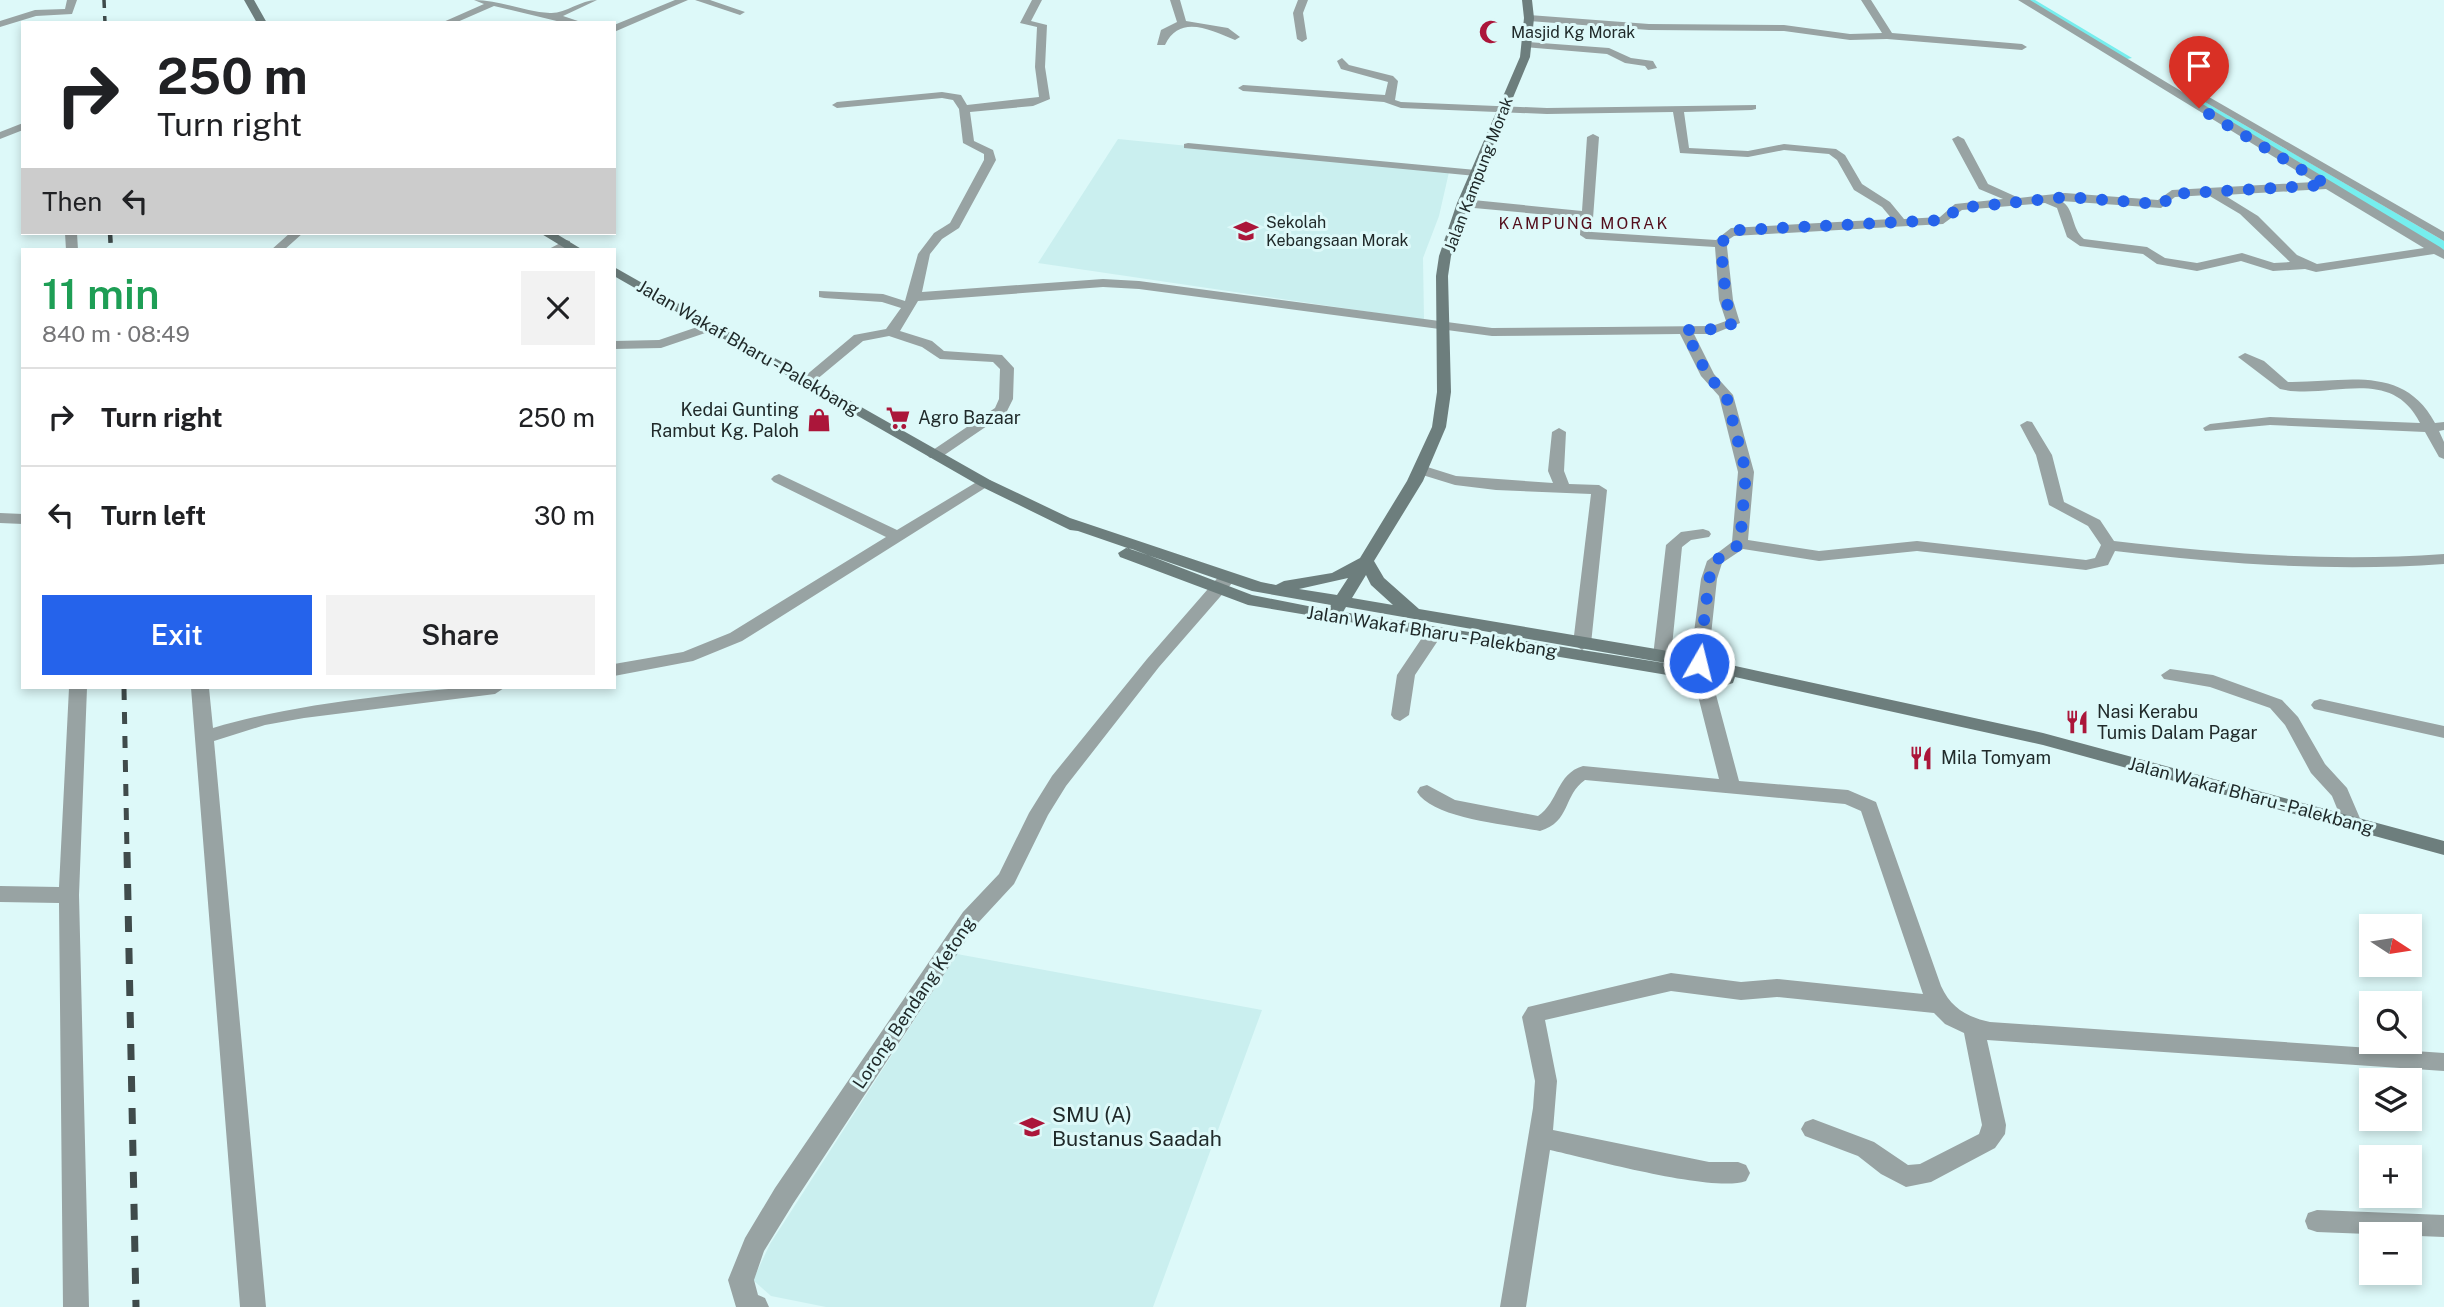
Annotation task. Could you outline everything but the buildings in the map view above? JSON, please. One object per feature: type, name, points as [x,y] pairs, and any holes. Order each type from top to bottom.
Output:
[{"type":"main road","points":[[249,0],[261,21]]},
{"type":"main road","name":"Jalan Kampung Morak","points":[[1336,610],[1421,470],[1443,411],[1445,256],[1463,203],[1528,45],[1527,0]]},
{"type":"main road","points":[[550,235],[572,247]]},
{"type":"main road","name":"Jalan Wakaf Bharu - Palekbang","points":[[616,272],[985,483],[1143,562],[1222,584],[1258,587],[1336,610],[1434,633],[1813,687],[2043,739],[2444,848]]},
{"type":"main road","points":[[1258,587],[1299,586],[1336,577],[1366,561],[1377,581],[1395,600],[1418,616]]},
{"type":"main road","name":"Jalan Wakaf Bharu - Palekbang","points":[[1222,584],[1248,600],[1418,616],[1662,656],[1700,669]]},
{"type":"street","points":[[0,24],[35,13],[69,12],[72,0]]},
{"type":"street","points":[[480,0],[571,21]]},
{"type":"street","points":[[554,17],[592,0]]},
{"type":"street","points":[[616,28],[682,0]]},
{"type":"street","points":[[700,0],[740,12]]},
{"type":"street","points":[[964,109],[1033,103],[1045,99],[1040,67],[1042,25],[1025,23],[1037,0]]},
{"type":"street","points":[[1175,0],[1182,23]]},
{"type":"street","points":[[1301,39],[1298,13],[1303,0]]},
{"type":"street","points":[[1866,0],[1887,30],[1887,36]]},
{"type":"street","points":[[2023,0],[2440,253]]},
{"type":"street","points":[[2043,0],[2444,237]]},
{"type":"street","points":[[451,21],[497,2]]},
{"type":"street","points":[[1529,18],[1649,27],[1784,28],[1850,37],[1887,36],[2022,47]]},
{"type":"street","points":[[1161,43],[1165,32],[1182,23],[1224,30],[1236,37]]},
{"type":"street","points":[[1528,45],[1609,51],[1629,61],[1648,63],[1652,68]]},
{"type":"street","points":[[1342,61],[1345,67],[1378,73],[1393,81],[1390,99],[1392,104],[1502,110],[1678,110],[1752,107]]},
{"type":"street","points":[[1242,88],[1390,99]]},
{"type":"street","points":[[837,105],[951,96],[961,100],[969,143],[989,152],[990,160],[955,225],[938,236],[924,254],[911,301],[890,332]]},
{"type":"street","points":[[1678,110],[1684,151],[1748,154],[1784,146],[1839,154],[1860,189],[1890,206],[1900,223]]},
{"type":"street","points":[[0,136],[21,127]]},
{"type":"street","points":[[1593,138],[1585,215],[1587,236],[1721,244]]},
{"type":"street","points":[[1958,139],[1983,186],[2021,203]]},
{"type":"street","points":[[1188,146],[1476,173]]},
{"type":"street","points":[[824,293],[911,301],[1103,283],[1139,285],[1531,334],[1723,329],[1733,323],[1726,300],[1721,244],[1726,234],[1739,230],[1945,220],[1959,208],[2067,197],[2158,204],[2165,202],[2170,195],[2327,185]]},
{"type":"street","points":[[2210,192],[2245,211],[2281,250],[2304,265]]},
{"type":"street","points":[[2049,200],[2062,206],[2073,237],[2080,242],[2143,250],[2161,261],[2197,267],[2242,257],[2273,267],[2304,265],[2316,268],[2440,253]]},
{"type":"street","points":[[1463,203],[1585,215]]},
{"type":"street","points":[[280,248],[296,235]]},
{"type":"street","points":[[616,345],[661,344],[709,327]]},
{"type":"street","points":[[1685,330],[1708,376],[1726,395],[1743,459],[1746,472],[1740,544]]},
{"type":"street","points":[[805,382],[859,338],[890,332],[927,344],[940,355],[997,358],[1007,368],[1006,399],[1001,410],[935,455]]},
{"type":"street","points":[[2245,357],[2263,365],[2274,379],[2286,386],[2351,382],[2393,391],[2417,407],[2437,427],[2444,454]]},
{"type":"street","points":[[2210,428],[2270,421],[2437,427]]},
{"type":"street","points":[[2028,425],[2044,455],[2057,505],[2094,523],[2109,545],[2216,559],[2293,564],[2388,565],[2444,559]]},
{"type":"street","points":[[1559,432],[1556,471],[1562,486]]},
{"type":"street","points":[[1421,470],[1459,481],[1516,487],[1562,486],[1599,490],[1583,643]]},
{"type":"street","points":[[779,479],[898,537]]},
{"type":"street","points":[[616,670],[687,657],[736,637],[985,483]]},
{"type":"street","points":[[0,518],[21,519]]},
{"type":"street","points":[[1662,656],[1674,545],[1687,535],[1703,534]]},
{"type":"street","points":[[1731,787],[1700,669],[1709,579],[1715,561],[1740,544],[1819,556],[1917,546],[2086,565],[2102,561],[2109,545]]},
{"type":"street","name":"Lorong Bendang Ketong","points":[[756,1307],[747,1304],[741,1280],[754,1246],[783,1196],[970,918],[1007,879],[1059,781],[1153,663],[1222,584]]},
{"type":"street","points":[[1400,715],[1406,675],[1434,633]]},
{"type":"street","points":[[2170,675],[2213,681],[2276,704],[2292,722],[2318,768],[2340,793],[2352,823]]},
{"type":"street","points":[[76,1307],[69,895],[78,689]]},
{"type":"street","points":[[200,689],[221,903],[253,1307]]},
{"type":"street","points":[[204,738],[264,719],[304,712],[487,689]]},
{"type":"street","points":[[2320,705],[2357,711],[2406,727],[2444,732]]},
{"type":"street","points":[[1427,792],[1450,806],[1540,824],[1552,818],[1572,778],[1583,773],[1848,797],[1869,807],[1939,1005],[1951,1019],[1974,1029],[2444,1062]]},
{"type":"street","points":[[0,894],[69,895]]},
{"type":"street","points":[[1513,1307],[1542,1138],[1546,1081],[1533,1017],[1536,1013],[1671,982],[1741,991],[1777,988],[1939,1005]]},
{"type":"street","points":[[1813,1129],[1866,1149],[1906,1176],[1923,1174],[1987,1141],[1993,1134],[1994,1125],[1974,1029]]},
{"type":"street","points":[[1542,1138],[1709,1173],[1738,1173]]},
{"type":"street","points":[[2317,1221],[2444,1226]]},
{"type":"shaded area","name":"Sekolah Kebangsaan Morak","points":[[1118,139],[1449,172],[1439,216],[1423,258],[1424,320],[1038,263]]},
{"type":"shaded area","name":"SMU (A) Bustanus Saadah","points":[[957,954],[1262,1010],[1153,1307],[826,1307],[771,1296],[753,1280],[770,1244]]},
{"type":"waterway","points":[[2027,0],[2126,58]]},
{"type":"waterway","points":[[2200,103],[2444,247]]},
{"type":"railway","points":[[104,0],[105,21]]},
{"type":"railway","points":[[110,235],[111,248]]},
{"type":"railway","points":[[124,689],[127,853]]},
{"type":"railway","points":[[127,852],[136,1307]]},
{"type":"place","name":"Masjid Kg Morak","points":[[1491,32]]},
{"type":"place","name":"Sekolah Kebangsaan Morak","points":[[1246,231]]},
{"type":"place","name":"Agro Bazaar","points":[[898,418]]},
{"type":"place","name":"Kedai Gunting Rambut Kg. Paloh","points":[[819,420]]},
{"type":"place","name":"Nasi Kerabu Tumis Dalam Pagar","points":[[2077,722]]},
{"type":"place","name":"Mila Tomyam","points":[[1921,758]]},
{"type":"place","name":"SMU (A) Bustanus Saadah","points":[[1032,1127]]},
{"type":"district","name":"KAMPUNG MORAK","points":[[1584,223]]},
{"type":"route","points":[[1699,663],[1709,579],[1715,561],[1740,544],[1744,511],[1746,472],[1726,395],[1710,380],[1685,330],[1723,329],[1733,323],[1734,318],[1726,300],[1721,247],[1726,234],[1739,230],[1943,220],[1959,208],[2001,206],[2065,197],[2158,204],[2164,203],[2168,195],[2172,194],[2327,185],[2199,108]]}]
